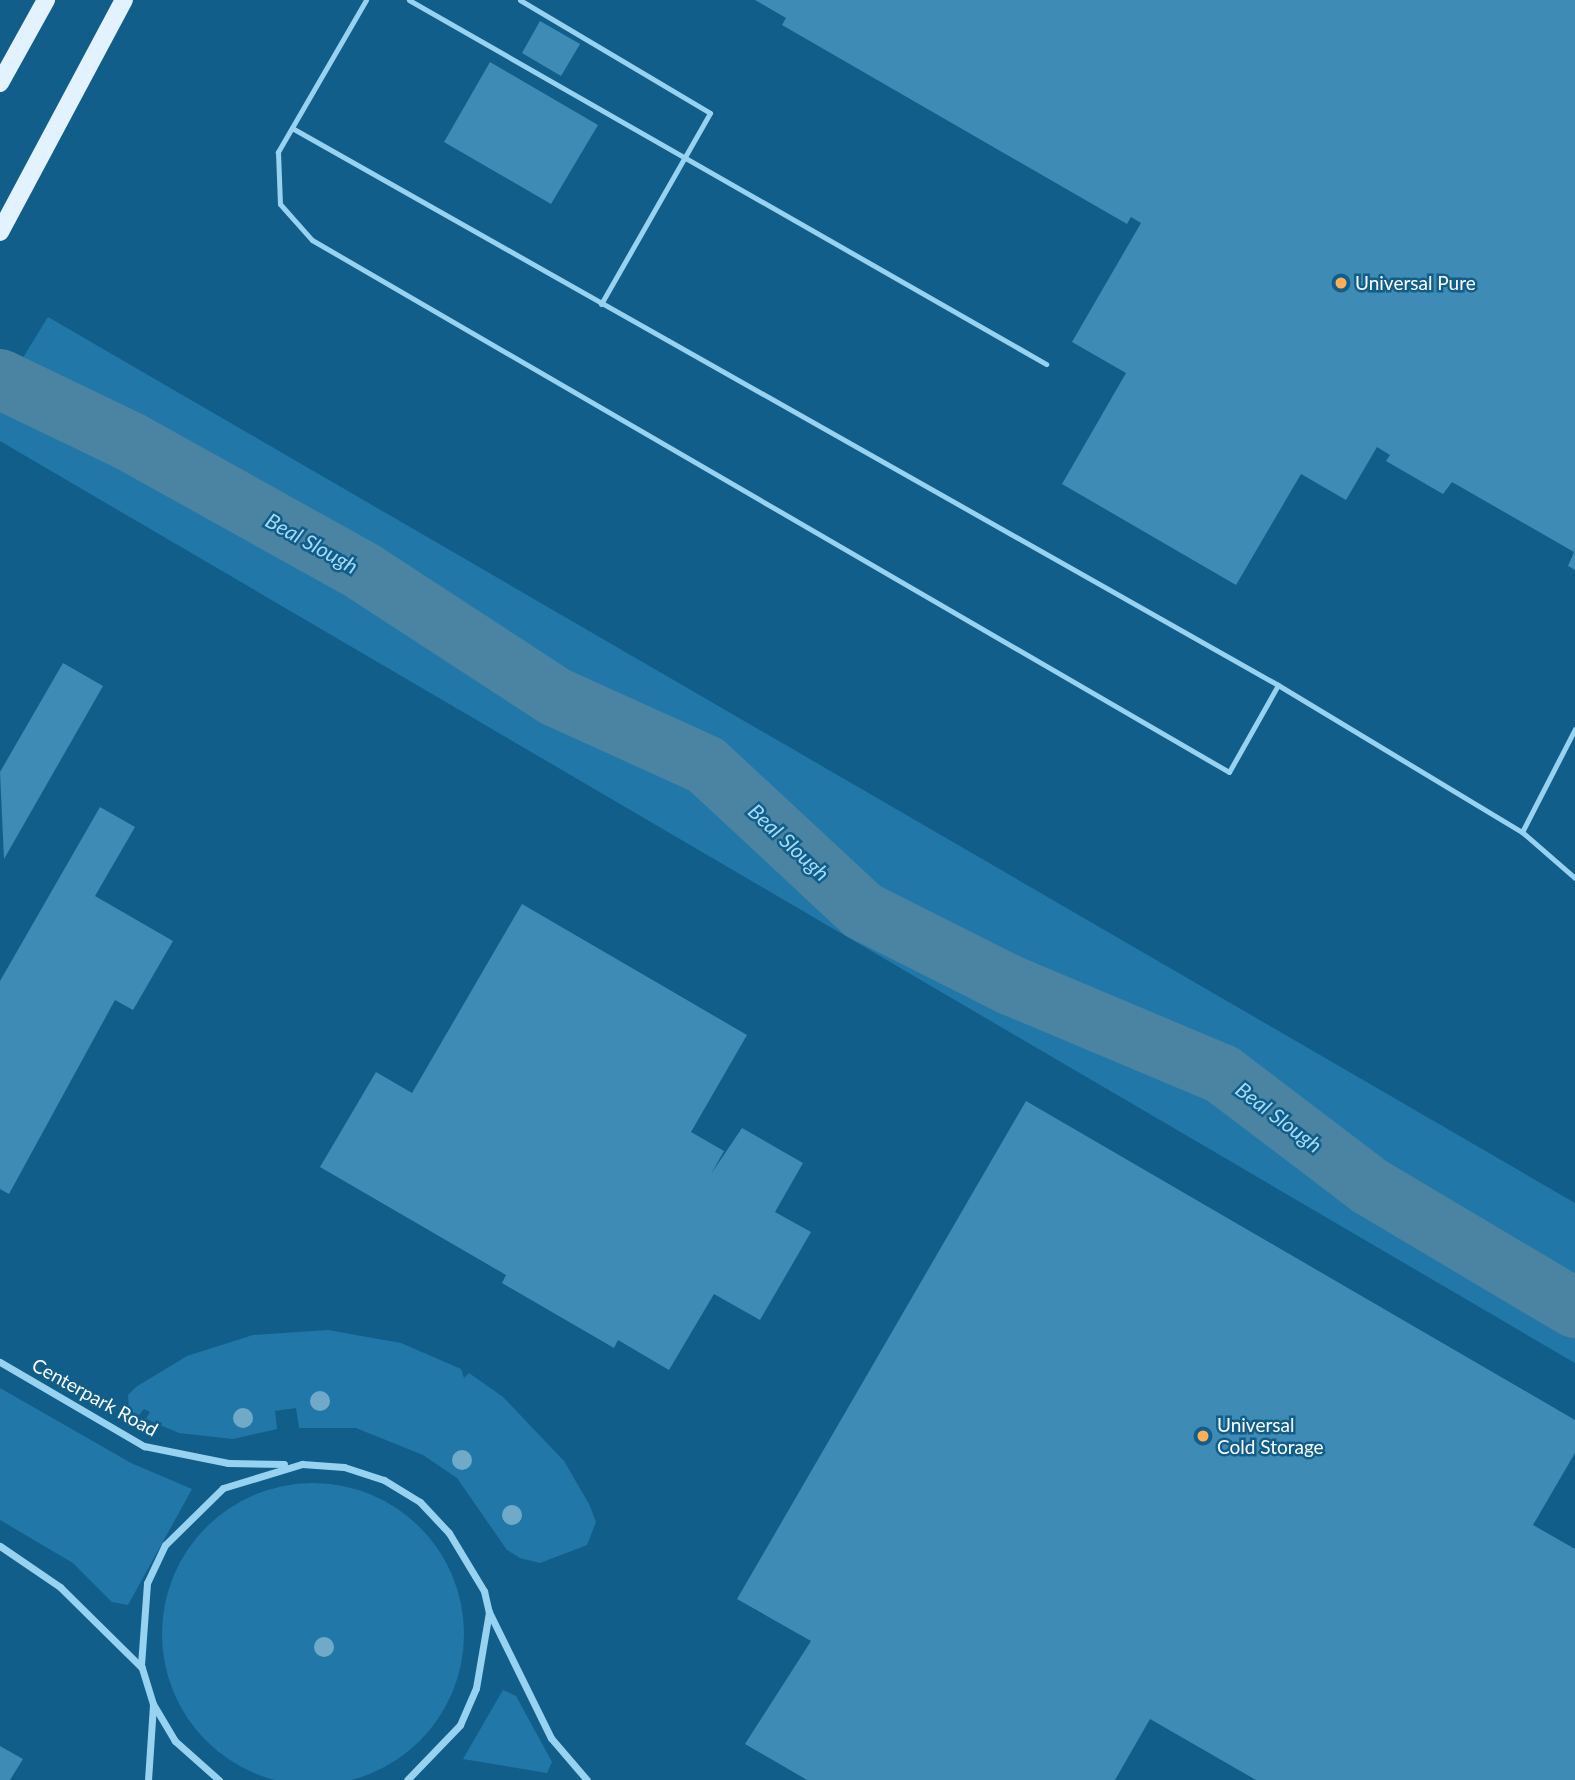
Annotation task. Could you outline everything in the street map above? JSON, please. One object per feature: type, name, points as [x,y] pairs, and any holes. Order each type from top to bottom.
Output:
[{"type":"main road","points":[[0,83],[46,0]]},
{"type":"main road","points":[[4,224],[124,0]]},
{"type":"street","name":"Centerpark Road","points":[[0,1362],[144,1446],[228,1463],[302,1464],[371,1475],[420,1502],[449,1533],[484,1591],[489,1612]]},
{"type":"street","points":[[219,1780],[175,1741],[153,1704],[142,1668],[139,1623],[147,1583],[165,1545],[223,1488],[302,1464]]},
{"type":"street","points":[[0,1546],[68,1595],[142,1668]]},
{"type":"street","points":[[407,1780],[460,1725],[476,1688],[489,1612]]},
{"type":"street","points":[[489,1612],[551,1738],[587,1780]]},
{"type":"street","points":[[148,1780],[153,1704]]},
{"type":"lane","points":[[366,0],[278,152],[281,204],[312,240],[1229,772],[1278,685]]},
{"type":"lane","points":[[409,0],[1046,364]]},
{"type":"lane","points":[[520,0],[710,113],[601,304]]},
{"type":"lane","points":[[292,128],[1278,685],[1522,832],[1575,878]]},
{"type":"lane","points":[[1522,832],[1575,729]]},
{"type":"shaded area","points":[[48,317],[1575,1203],[1575,1363],[0,441],[0,395]]},
{"type":"shaded area","points":[[328,1330],[401,1343],[461,1369],[464,1378],[469,1373],[503,1397],[564,1461],[589,1504],[596,1522],[587,1545],[540,1563],[520,1558],[507,1550],[457,1478],[423,1455],[356,1428],[299,1428],[296,1408],[275,1411],[277,1429],[233,1439],[179,1433],[146,1419],[150,1412],[144,1409],[139,1415],[129,1411],[128,1395],[136,1387],[187,1356],[253,1335]]},
{"type":"shaded area","points":[[0,1388],[131,1463],[192,1489],[128,1605],[112,1602],[73,1563],[0,1520]]},
{"type":"shaded area","points":[[313,1483],[343,1486],[371,1494],[397,1508],[420,1527],[439,1550],[453,1576],[461,1604],[464,1634],[461,1664],[453,1692],[439,1718],[420,1741],[397,1760],[371,1774],[343,1782],[313,1785],[283,1782],[255,1774],[229,1760],[206,1741],[187,1718],[173,1692],[165,1664],[162,1634],[165,1604],[173,1576],[187,1550],[206,1527],[229,1508],[255,1494],[283,1486]]},
{"type":"shaded area","points":[[503,1690],[516,1696],[552,1762],[547,1773],[463,1759]]},
{"type":"building","name":"Universal Pure","points":[[755,0],[1575,0],[1575,570],[1568,566],[1574,552],[1452,482],[1443,494],[1386,461],[1390,455],[1377,447],[1346,500],[1301,474],[1236,585],[1062,484],[1126,373],[1072,342],[1141,223],[1131,217],[1127,224],[782,25],[786,18]]},
{"type":"building","points":[[540,21],[580,44],[561,76],[522,53]]},
{"type":"building","points":[[490,62],[598,125],[551,204],[444,142]]},
{"type":"building","points":[[63,663],[103,686],[4,859],[0,772]]},
{"type":"building","points":[[100,807],[135,827],[95,896],[173,941],[133,1010],[115,1000],[9,1194],[0,1189],[0,981]]},
{"type":"building","points":[[522,904],[747,1035],[691,1132],[724,1151],[711,1174],[742,1128],[803,1163],[775,1212],[811,1232],[760,1320],[714,1294],[669,1370],[618,1340],[614,1348],[502,1283],[506,1275],[320,1167],[376,1072],[412,1093]]},
{"type":"building","name":"Universal Cold Storage","points":[[1026,1101],[1575,1420],[1575,1453],[1533,1525],[1575,1549],[1575,1780],[1256,1780],[1150,1719],[1115,1780],[807,1780],[745,1744],[811,1641],[737,1599]]},
{"type":"building","points":[[0,1746],[23,1759],[10,1780],[0,1780]]},
{"type":"waterway","name":"Beal Slough","points":[[0,379],[129,441],[364,572],[556,697],[706,765],[863,911],[1010,985],[1222,1074],[1371,1187],[1575,1308]]},
{"type":"place","name":"Universal Pure","points":[[1341,283]]},
{"type":"place","name":"Universal Cold Storage","points":[[1203,1436]]}]
